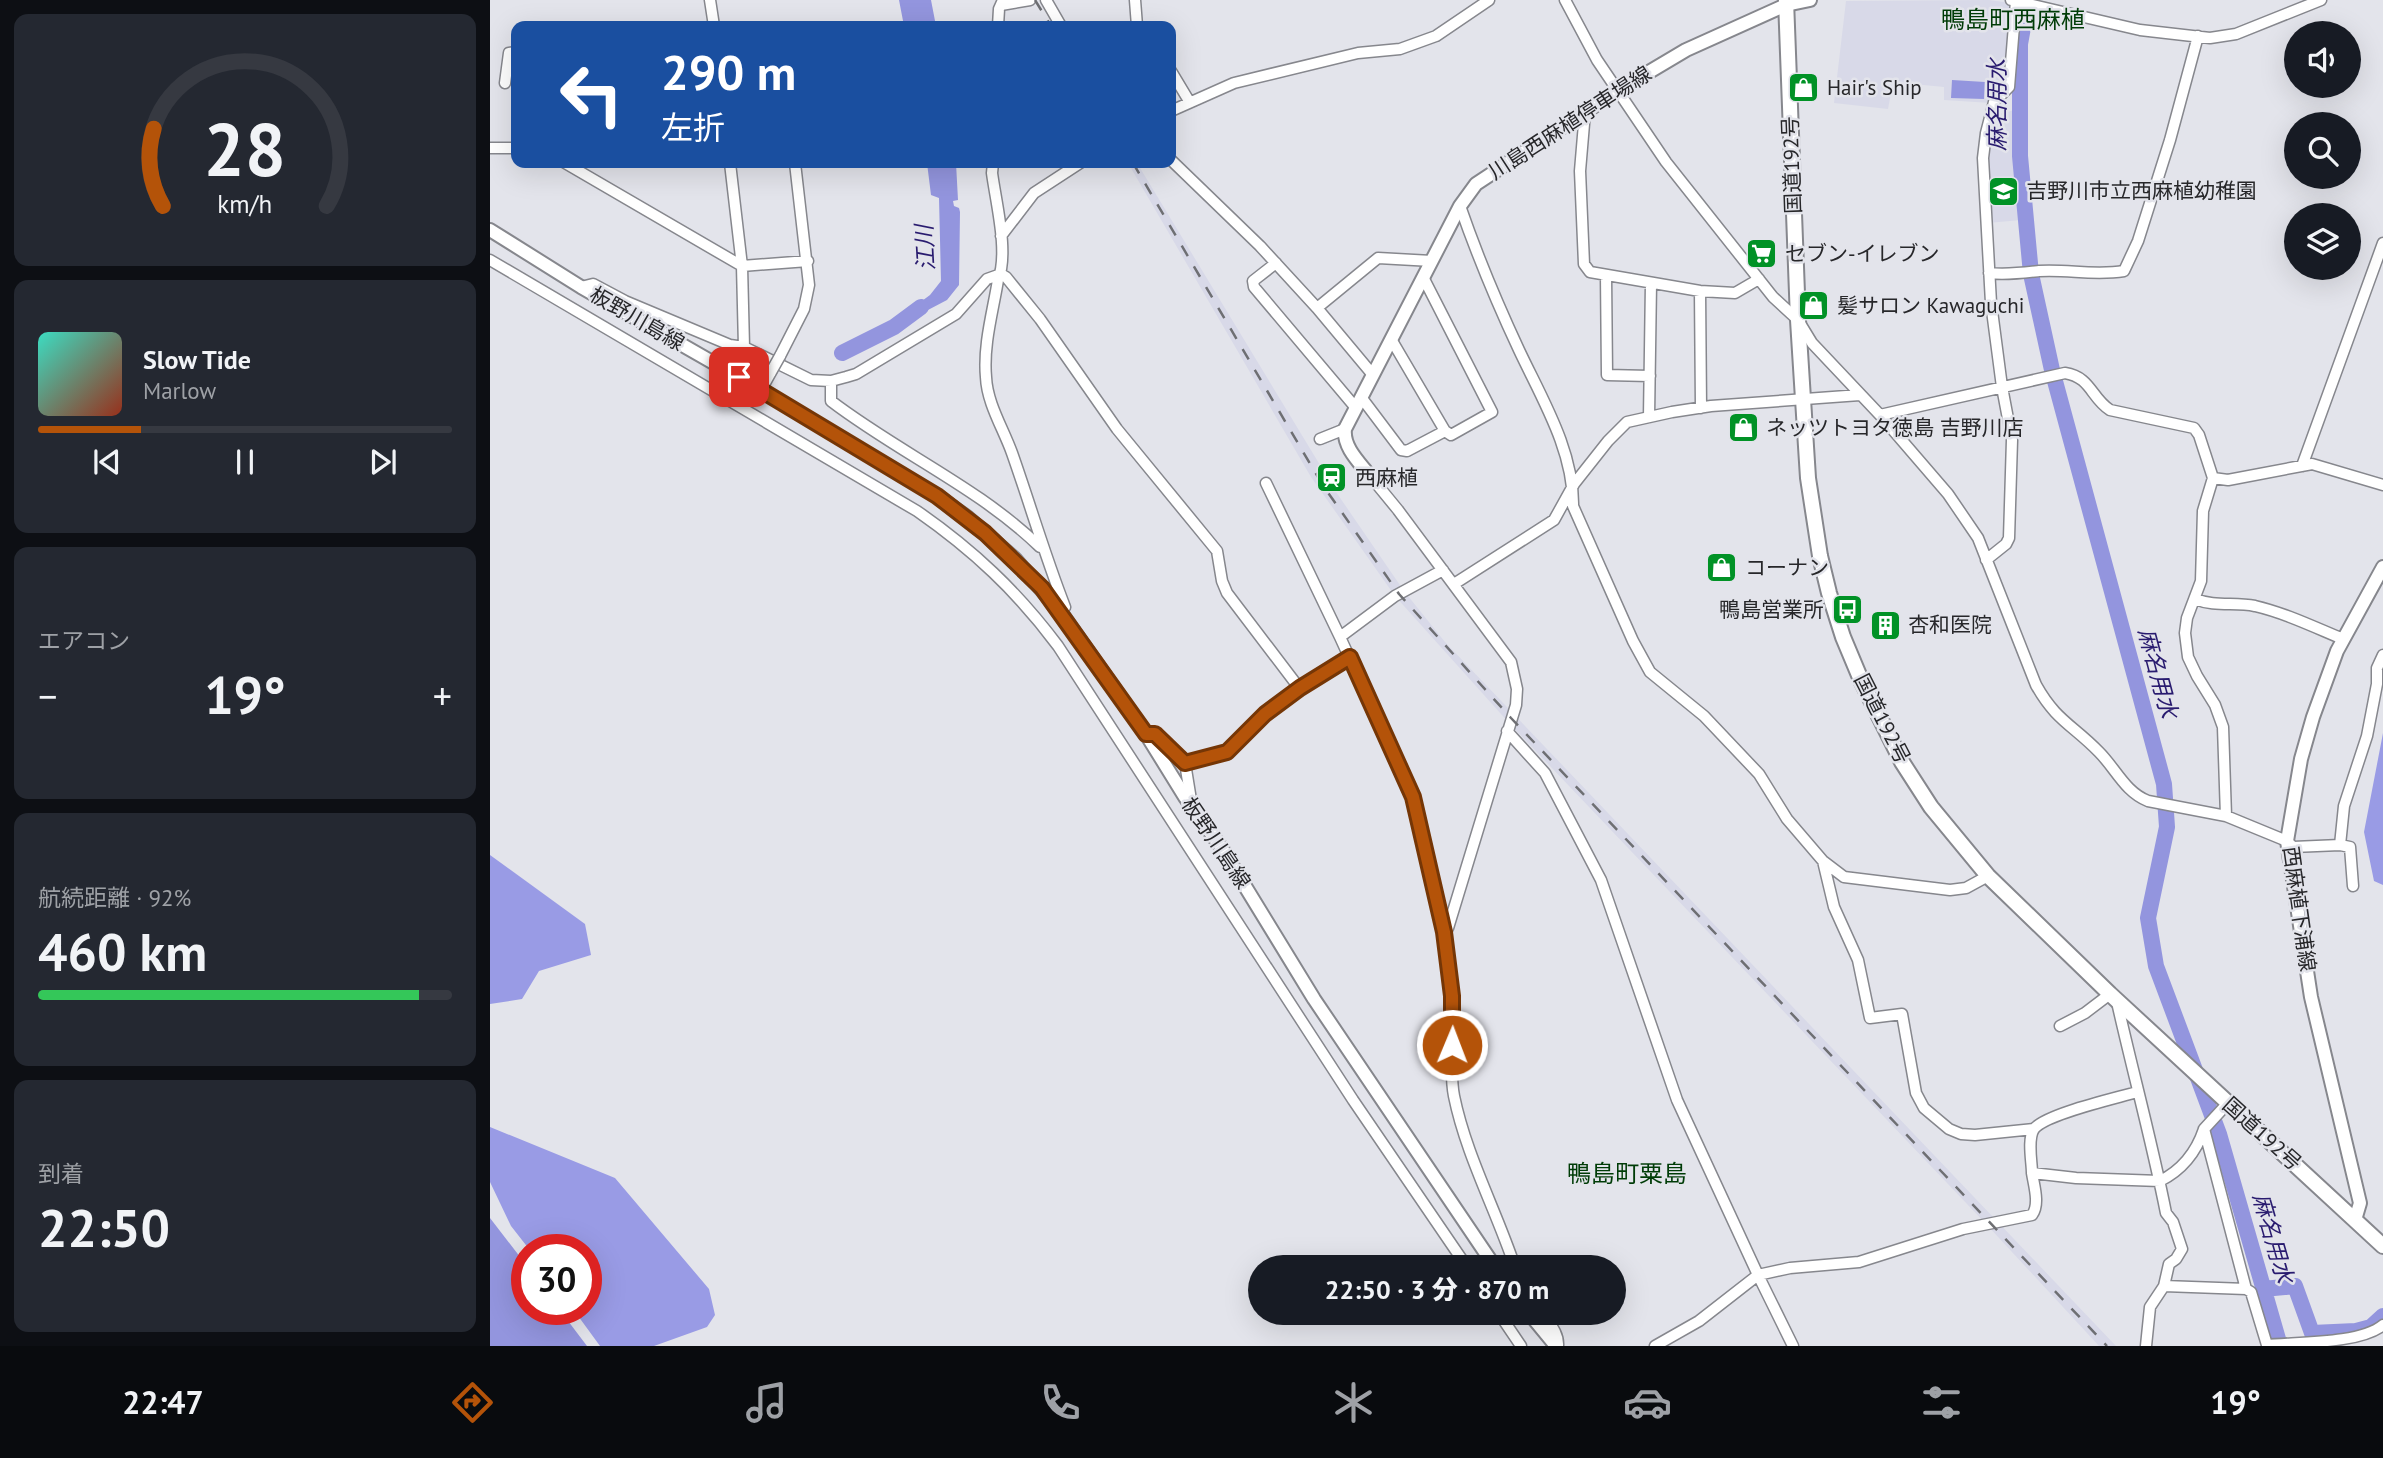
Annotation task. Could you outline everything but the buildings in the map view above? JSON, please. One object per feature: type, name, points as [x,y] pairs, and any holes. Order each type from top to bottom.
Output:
[{"type":"highway","name":"国道192号","points":[[1785,2],[1798,320],[1812,514],[1829,593],[1843,637],[1866,690],[1902,762],[1931,807],[1988,876],[2113,998],[2209,1086],[2223,1108],[2383,1246]]},
{"type":"main road","name":"川島西麻植停車場線","points":[[1345,429],[1460,206],[1476,184],[1585,111],[1686,50],[1785,2],[1810,0]]},
{"type":"main road","name":"板野川島線","points":[[490,230],[581,287],[761,390],[937,496],[967,517],[1015,559],[1060,611],[1146,734],[1221,847],[1314,999],[1487,1255]]},
{"type":"main road","points":[[1345,429],[1344,437],[1353,456],[1366,471]]},
{"type":"main road","name":"西麻植下浦線","points":[[2355,1220],[2360,1203],[2311,997],[2287,841],[2304,748],[2313,717],[2343,639],[2383,567]]},
{"type":"main road","points":[[1539,1325],[1554,1344]]},
{"type":"street","points":[[710,0],[713,21]]},
{"type":"street","points":[[999,21],[1002,3],[1026,0]]},
{"type":"street","points":[[1046,0],[1058,21]]},
{"type":"street","points":[[1135,0],[1137,21]]},
{"type":"street","points":[[1176,108],[1234,82],[1358,53],[1400,49],[1436,36],[1489,0]]},
{"type":"street","points":[[1565,0],[1617,91],[1666,162],[1773,296],[1798,320],[1812,344],[1880,415],[1948,494],[1978,538],[2036,685],[2048,706],[2099,751],[2136,796],[2148,801],[2226,816],[2287,841],[2293,847],[2350,847],[2353,886]]},
{"type":"street","points":[[1986,560],[2006,544],[2009,538],[2012,440],[2002,387],[1989,273],[1983,158],[1994,102],[2009,87],[2015,1],[2140,30],[2210,38],[2236,34],[2321,0]]},
{"type":"street","points":[[1989,273],[2019,275],[2040,271],[2102,275],[2124,271],[2138,241],[2170,140],[2198,36]]},
{"type":"street","points":[[505,83],[511,53]]},
{"type":"street","points":[[1176,79],[1189,101]]},
{"type":"street","points":[[1585,111],[1580,171],[1584,264],[1590,272],[1700,292],[1734,293],[1759,279]]},
{"type":"street","points":[[490,148],[511,148]]},
{"type":"street","points":[[1176,165],[1276,263],[1373,375]]},
{"type":"street","points":[[574,168],[742,266],[808,261]]},
{"type":"street","points":[[731,168],[742,266],[744,347]]},
{"type":"street","points":[[761,390],[795,329],[807,298],[808,261],[795,168]]},
{"type":"street","points":[[992,168],[1003,269],[986,357],[986,378],[989,395],[1065,607],[1060,611]]},
{"type":"street","points":[[1001,236],[1034,194],[1073,168]]},
{"type":"street","points":[[1460,206],[1496,301],[1564,450],[1574,484],[1573,506],[1633,641],[1650,672],[1704,716],[1759,774],[1787,819],[1823,861],[1844,877],[1950,890],[1966,888],[1988,876]]},
{"type":"street","points":[[2302,466],[2383,243]]},
{"type":"street","points":[[1317,308],[1378,258],[1432,261]]},
{"type":"street","points":[[490,260],[916,511],[949,533],[983,561],[1058,646],[1353,1100],[1458,1255]]},
{"type":"street","points":[[1276,263],[1253,281],[1254,286],[1401,450],[1407,451],[1445,431]]},
{"type":"street","points":[[581,287],[593,284],[625,301],[730,345],[744,347],[803,378],[831,381],[856,374],[942,323],[956,314],[987,279],[1001,274],[1006,276],[1040,319],[1117,429],[1217,551],[1227,593],[1300,688]]},
{"type":"street","points":[[1606,275],[1607,375],[1650,376]]},
{"type":"street","points":[[1391,339],[1445,431],[1451,435],[1492,412],[1423,277]]},
{"type":"street","points":[[1649,417],[1651,283]]},
{"type":"street","points":[[1700,292],[1700,408]]},
{"type":"street","points":[[1880,415],[2064,373],[2084,380],[2110,410],[2194,428],[2199,435],[2213,478],[2203,511],[2202,573],[2187,618],[2185,633],[2188,657],[2196,676],[2221,718],[2226,816]]},
{"type":"street","points":[[831,381],[831,401],[976,494],[1016,523],[1043,550]]},
{"type":"street","points":[[1454,584],[1554,520],[1574,484],[1627,422],[1700,408],[1860,396]]},
{"type":"street","points":[[1320,439],[1345,429]]},
{"type":"street","points":[[2213,478],[2228,480],[2312,464],[2383,485]]},
{"type":"street","points":[[1366,471],[1511,662],[1516,679],[1517,698],[1448,928],[1444,932]]},
{"type":"street","points":[[1266,483],[1350,657],[1413,797],[1444,932],[1452,996],[1450,1069],[1454,1096],[1471,1155],[1511,1255]]},
{"type":"street","points":[[1340,637],[1395,596],[1443,570]]},
{"type":"street","points":[[2195,599],[2208,604],[2251,605],[2343,639]]},
{"type":"street","points":[[2340,845],[2344,806],[2367,736],[2377,684],[2377,668],[2383,655]]},
{"type":"street","points":[[1185,763],[1227,752],[1265,714],[1300,688],[1350,657]]},
{"type":"street","points":[[1507,731],[1545,773],[1601,880],[1677,1100],[1793,1346]]},
{"type":"street","points":[[1146,734],[1155,734],[1185,763],[1192,807]]},
{"type":"street","points":[[1823,861],[1834,907],[1858,960],[1870,1018],[1902,1014],[1916,1093],[1924,1108],[1949,1129],[1961,1134],[1975,1135],[2034,1129],[2081,1107],[2137,1092]]},
{"type":"street","points":[[2060,1026],[2113,998],[2166,1213],[2173,1222],[2182,1249],[2169,1264],[2164,1286],[2150,1307],[2146,1346]]},
{"type":"street","points":[[2032,1173],[2076,1178],[2160,1181],[2190,1158],[2205,1127],[2223,1108]]},
{"type":"street","points":[[2205,1127],[2246,1289]]},
{"type":"street","points":[[1655,1346],[1699,1321],[1758,1275],[1790,1268],[1858,1262],[1963,1229],[2032,1215],[2036,1211],[2031,1138],[2034,1129]]},
{"type":"street","points":[[2164,1286],[2246,1289],[2251,1292],[2267,1345],[2354,1337],[2376,1331],[2383,1325]]},
{"type":"street","points":[[1507,1325],[1521,1346]]},
{"type":"street","points":[[1551,1325],[1556,1333],[1554,1344]]},
{"type":"shaded area","points":[[899,0],[931,0],[935,21],[903,21]]},
{"type":"shaded area","points":[[1989,0],[2011,3],[2005,89],[1991,103],[1944,100],[1944,87],[1893,82],[1888,109],[1834,103],[1846,1]]},
{"type":"shaded area","points":[[1952,80],[1985,82],[1984,99],[1951,98]]},
{"type":"shaded area","name":"吉野川市立西麻植幼稚園","points":[[2015,110],[2021,220],[1988,223],[1986,162],[1994,115]]},
{"type":"shaded area","points":[[928,168],[956,168],[958,200],[953,201],[960,212],[959,285],[947,300],[907,321],[903,315],[930,295],[941,281],[939,198],[931,195]]},
{"type":"shaded area","points":[[1131,168],[1140,168],[1323,470],[1331,465],[1342,483],[1334,489],[1404,591],[1445,642],[2116,1346],[2099,1346],[1510,724],[1395,596],[1311,477]]},
{"type":"shaded area","points":[[2383,733],[2383,885],[2374,881],[2364,832]]},
{"type":"shaded area","points":[[490,855],[585,924],[591,955],[539,971],[522,999],[490,1004]]},
{"type":"shaded area","points":[[490,1127],[615,1178],[709,1289],[715,1315],[707,1327],[654,1346],[600,1346],[585,1325],[602,1325],[602,1234],[517,1234],[490,1182]]},
{"type":"shaded area","points":[[490,1218],[511,1245],[511,1325],[571,1325],[587,1346],[490,1346]]},
{"type":"waterway","name":"麻名用水","points":[[2028,0],[2020,44],[2020,156],[2031,274],[2052,370],[2164,784],[2167,827],[2148,918],[2156,966],[2219,1134],[2280,1346]]},
{"type":"waterway","name":"江川","points":[[842,353],[894,327],[921,307]]},
{"type":"waterway","points":[[2263,1289],[2295,1286],[2312,1333],[2356,1331],[2371,1327],[2383,1316]]},
{"type":"railway","points":[[1035,0],[1048,21]]},
{"type":"railway","points":[[1136,168],[1322,484],[1399,594],[1511,718],[2107,1346]]},
{"type":"place","name":"Hair's Ship","points":[[1804,88]]},
{"type":"place","name":"吉野川市立西麻植幼稚園","points":[[2003,191]]},
{"type":"place","name":"セブン-イレブン","points":[[1762,254]]},
{"type":"place","name":"髪サロン Kawaguchi","points":[[1814,306]]},
{"type":"place","name":"ネッツトヨタ徳島 吉野川店","points":[[1743,428]]},
{"type":"place","name":"西麻植","points":[[1332,478]]},
{"type":"place","name":"コーナン","points":[[1722,568]]},
{"type":"place","name":"鴨島営業所","points":[[1847,610]]},
{"type":"place","name":"杏和医院","points":[[1885,625]]},
{"type":"district","name":"鴨島町西麻植","points":[[2013,20]]},
{"type":"district","name":"鴨島町粟島","points":[[1627,1174]]},
{"type":"route","points":[[739,377],[937,496],[967,517],[1015,559],[1042,588],[1146,734],[1155,734],[1185,763],[1227,752],[1265,714],[1300,688],[1350,657],[1413,797],[1444,932],[1452,996],[1452,1045]]}]
